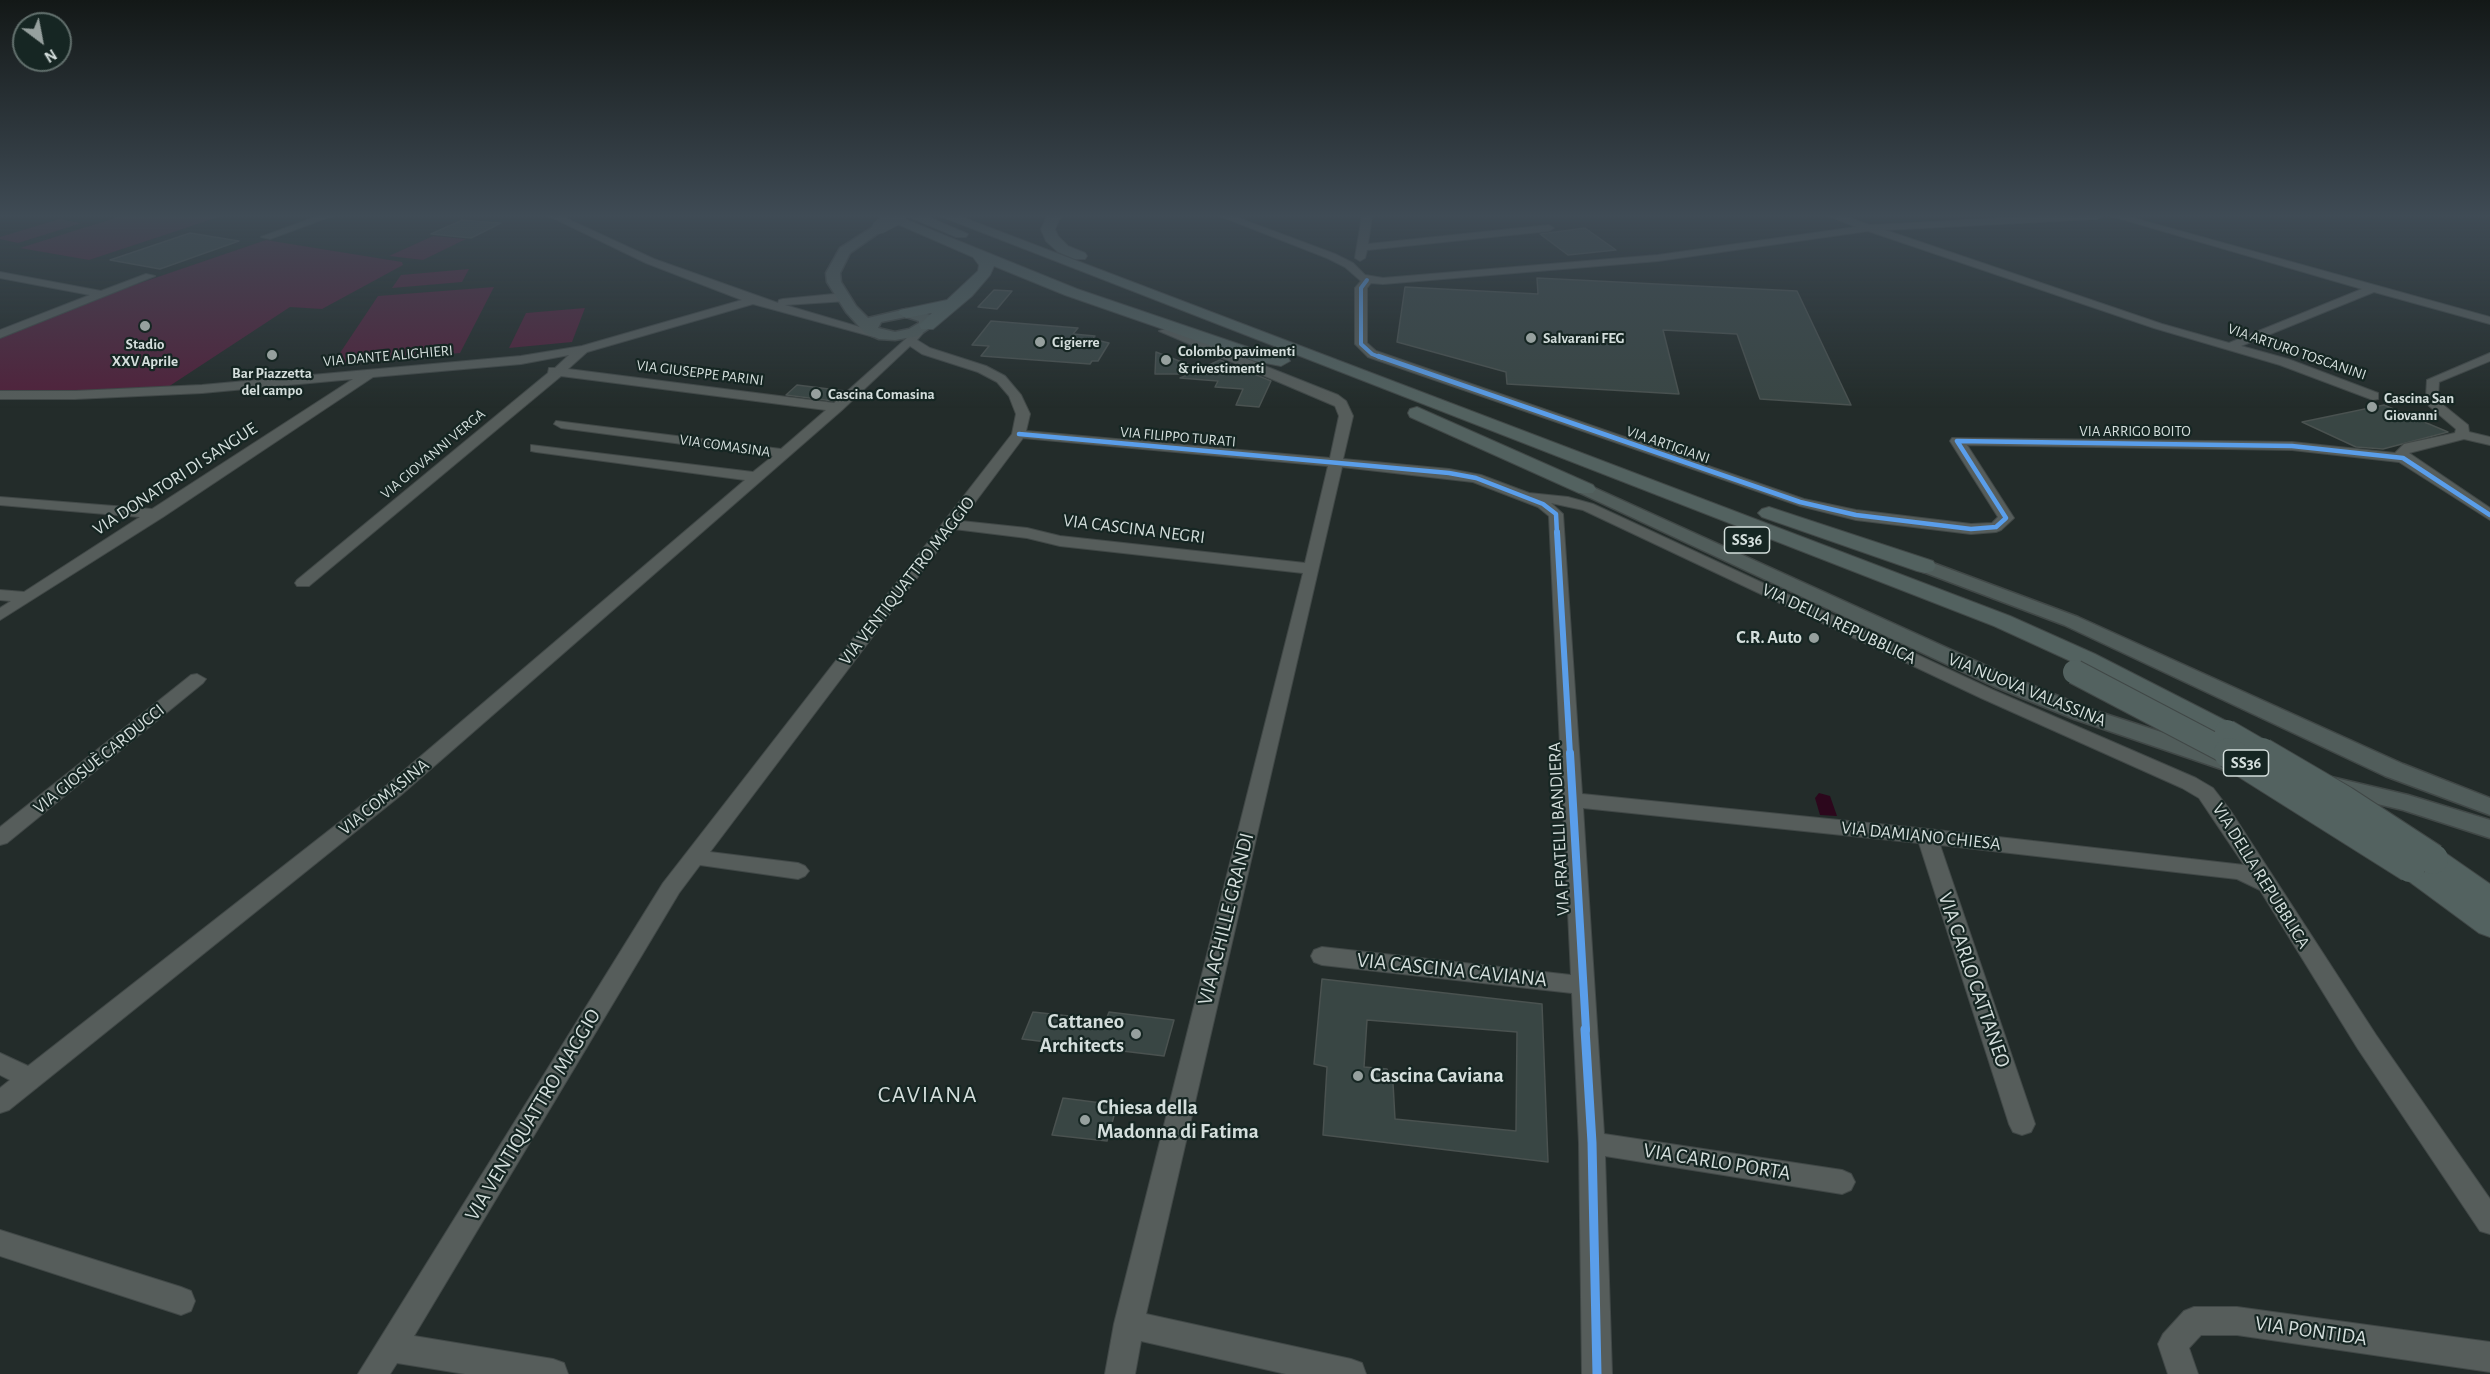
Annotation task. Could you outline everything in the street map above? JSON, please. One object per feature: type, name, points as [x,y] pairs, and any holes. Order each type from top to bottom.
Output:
[{"type":"highway","points":[[919,332],[978,280]]},
{"type":"highway","points":[[974,285],[990,280]]},
{"type":"highway","points":[[1045,280],[1086,297],[1157,319],[1261,357],[1281,361]]},
{"type":"highway","name":"SS36","points":[[1076,280],[1962,622],[2075,672],[2159,714],[2421,863],[2490,899]]},
{"type":"highway","name":"SS36","points":[[1114,280],[2002,621],[2086,659],[2227,732],[2335,795],[2421,863],[2490,925]]},
{"type":"highway","points":[[1142,280],[1267,339]]},
{"type":"highway","points":[[899,314],[943,307],[957,301]]},
{"type":"highway","name":"SS36","points":[[1455,411],[1653,473],[1925,566]]},
{"type":"highway","name":"SS36","points":[[1417,413],[1586,489]]},
{"type":"main road","points":[[834,282],[851,309],[876,332],[904,335],[919,332],[926,318],[867,310],[847,301]]},
{"type":"main road","points":[[876,332],[876,319],[899,314]]},
{"type":"main road","name":"VIA NUOVA VALASSINA","points":[[1586,489],[2001,681],[2082,714],[2267,775],[2334,786],[2397,801],[2490,829]]},
{"type":"main road","name":"SS36","points":[[1925,566],[2071,621],[2394,770],[2490,807]]},
{"type":"street","points":[[26,280],[100,294]]},
{"type":"street","points":[[0,334],[139,280]]},
{"type":"street","points":[[700,280],[753,300]]},
{"type":"street","name":"VIA ARTIGIANI","points":[[1367,280],[1361,288],[1361,344],[1372,354],[1800,502],[1856,515],[1971,529],[1996,527],[2006,518]]},
{"type":"street","name":"VIA ARTURO TOSCANINI","points":[[2022,280],[2158,326],[2284,362],[2373,396]]},
{"type":"street","points":[[2345,280],[2490,321]]},
{"type":"street","points":[[795,311],[826,292],[834,282]]},
{"type":"street","points":[[2231,346],[2373,288]]},
{"type":"street","points":[[770,302],[813,299],[847,301]]},
{"type":"street","name":"VIA DANTE ALIGHIERI","points":[[1,395],[151,392],[505,361],[583,349],[753,300],[770,302]]},
{"type":"street","points":[[770,302],[795,311],[876,332],[897,345],[895,354]]},
{"type":"street","name":"VIA ACHILLE GRANDI","points":[[1120,1374],[1129,1324],[1312,568],[1346,416],[1341,404],[1304,385],[1165,331]]},
{"type":"street","points":[[919,332],[926,351],[982,369],[1001,379],[1015,395],[1023,414],[1019,434]]},
{"type":"street","name":"VIA COMASINA","points":[[0,1102],[394,790],[492,708],[837,407],[919,332]]},
{"type":"street","name":"VIA GIOVANNI VERGA","points":[[303,583],[583,349]]},
{"type":"street","points":[[2490,357],[2433,380],[2432,397],[2436,406],[2463,429],[2461,434],[2457,438],[2409,447],[2402,452],[2403,458],[2490,515]]},
{"type":"street","name":"VIA GIUSEPPE PARINI","points":[[505,361],[517,367],[837,407]]},
{"type":"street","name":"VIA DONATORI DI SANGUE","points":[[0,615],[370,374]]},
{"type":"street","name":"VIA COMASINA","points":[[561,424],[782,453]]},
{"type":"street","name":"VIA FILIPPO TURATI","points":[[1019,434],[1335,464]]},
{"type":"street","name":"VIA VENTIQUATTRO MAGGIO","points":[[373,1374],[671,888],[1019,434]]},
{"type":"street","points":[[2461,434],[2490,441]]},
{"type":"street","name":"VIA ARRIGO BOITO","points":[[2006,518],[1957,441],[2292,446],[2403,458]]},
{"type":"street","name":"VIA COMASINA","points":[[536,448],[755,477]]},
{"type":"street","points":[[1335,464],[1449,473],[1476,478],[1523,495],[1553,510],[1558,519],[1574,515],[1625,524]]},
{"type":"street","name":"VIA DELLA REPUBBLICA","points":[[1523,495],[1568,501],[1625,524],[1987,694],[2198,787],[2213,799],[2265,886],[2367,1042],[2490,1222]]},
{"type":"street","points":[[0,501],[158,514]]},
{"type":"street","name":"VIA FRATELLI BANDIERA","points":[[1558,519],[1592,1143],[1597,1374]]},
{"type":"street","name":"VIA CASCINA NEGRI","points":[[951,524],[1027,533],[1060,541],[1312,568]]},
{"type":"street","points":[[0,595],[28,597]]},
{"type":"street","name":"VIA GIOSUÈ CARDUCCI","points":[[0,838],[197,679]]},
{"type":"street","name":"VIA DAMIANO CHIESA","points":[[1572,800],[1928,836],[2242,872],[2265,886]]},
{"type":"street","name":"VIA CARLO CATTANEO","points":[[1928,836],[1930,851],[2022,1124]]},
{"type":"street","points":[[695,857],[798,871]]},
{"type":"street","name":"VIA CASCINA CAVIANA","points":[[1322,956],[1582,984]]},
{"type":"street","points":[[0,1063],[30,1078]]},
{"type":"street","name":"VIA CARLO PORTA","points":[[1592,1143],[1842,1182]]},
{"type":"street","points":[[0,1244],[181,1301]]},
{"type":"street","name":"VIA PONTIDA","points":[[2183,1374],[2173,1344],[2194,1321],[2237,1321],[2490,1357]]},
{"type":"street","points":[[1129,1324],[1351,1374]]},
{"type":"street","points":[[391,1347],[553,1374]]},
{"type":"shaded area","name":"Stadio XXV Aprile","points":[[149,280],[375,280],[322,309],[290,307],[168,387],[91,391],[0,391],[0,337]]},
{"type":"shaded area","points":[[397,280],[463,280],[462,282],[392,288]]},
{"type":"shaded area","points":[[494,287],[460,353],[332,365],[378,296]]},
{"type":"shaded area","points":[[585,308],[572,342],[509,348],[526,313]]},
{"type":"shaded area","points":[[1819,793],[1830,796],[1837,816],[1820,815],[1815,798]]},
{"type":"building","name":"Salvarani FEG","points":[[1537,280],[1797,291],[1851,405],[1760,399],[1737,334],[1663,330],[1679,394],[1507,384],[1506,372],[1397,342],[1405,287],[1538,294]]},
{"type":"building","points":[[994,290],[1012,291],[997,309],[978,307]]},
{"type":"building","name":"Cigierre","points":[[991,321],[1078,328],[1073,334],[1095,336],[1092,339],[1109,343],[1098,361],[1092,361],[1090,364],[981,356],[989,346],[972,345]]},
{"type":"building","points":[[1156,352],[1200,369],[1220,360],[1271,381],[1259,407],[1236,405],[1243,389],[1215,387],[1218,381],[1180,378],[1190,374],[1155,374]]},
{"type":"building","name":"Cascina Comasina","points":[[797,385],[845,391],[833,401],[786,395]]},
{"type":"building","points":[[2384,405],[2448,432],[2383,449],[2356,447],[2302,422]]},
{"type":"building","name":"Cascina Caviana","points":[[1322,979],[1542,1004],[1548,1162],[1323,1135],[1327,1067],[1314,1064]],"holes":[[[1367,1020],[1517,1032],[1516,1131],[1395,1119],[1393,1083],[1387,1069],[1364,1067]]]},
{"type":"building","points":[[1033,1012],[1106,1020],[1109,1012],[1174,1020],[1164,1056],[1022,1039]]},
{"type":"building","name":"Chiesa della Madonna di Fatima","points":[[1063,1098],[1117,1105],[1107,1141],[1052,1135]]},
{"type":"cycle path","points":[[1367,280],[1361,288],[1361,344],[1372,354],[1800,502],[1856,515],[1971,529],[1996,527],[2006,518],[1957,441],[2292,446],[2403,458],[2490,515]]},
{"type":"cycle path","points":[[1019,434],[1449,473],[1476,478],[1523,496],[1543,504],[1556,514],[1592,1143],[1597,1374]]},
{"type":"place","name":"Stadio XXV Aprile","points":[[145,326]]},
{"type":"place","name":"Salvarani FEG","points":[[1531,338]]},
{"type":"place","name":"Cigierre","points":[[1040,342]]},
{"type":"place","name":"Bar Piazzetta del campo","points":[[272,355]]},
{"type":"place","name":"Colombo pavimenti & rivestimenti","points":[[1166,360]]},
{"type":"place","name":"Cascina Comasina","points":[[816,394]]},
{"type":"place","name":"Cascina San Giovanni","points":[[2372,407]]},
{"type":"place","name":"C.R. Auto","points":[[1814,638]]},
{"type":"place","name":"Cattaneo Architects","points":[[1136,1034]]},
{"type":"place","name":"Cascina Caviana","points":[[1358,1076]]},
{"type":"place","name":"Chiesa della Madonna di Fatima","points":[[1085,1120]]},
{"type":"district","name":"CAVIANA","points":[[928,1095]]}]
